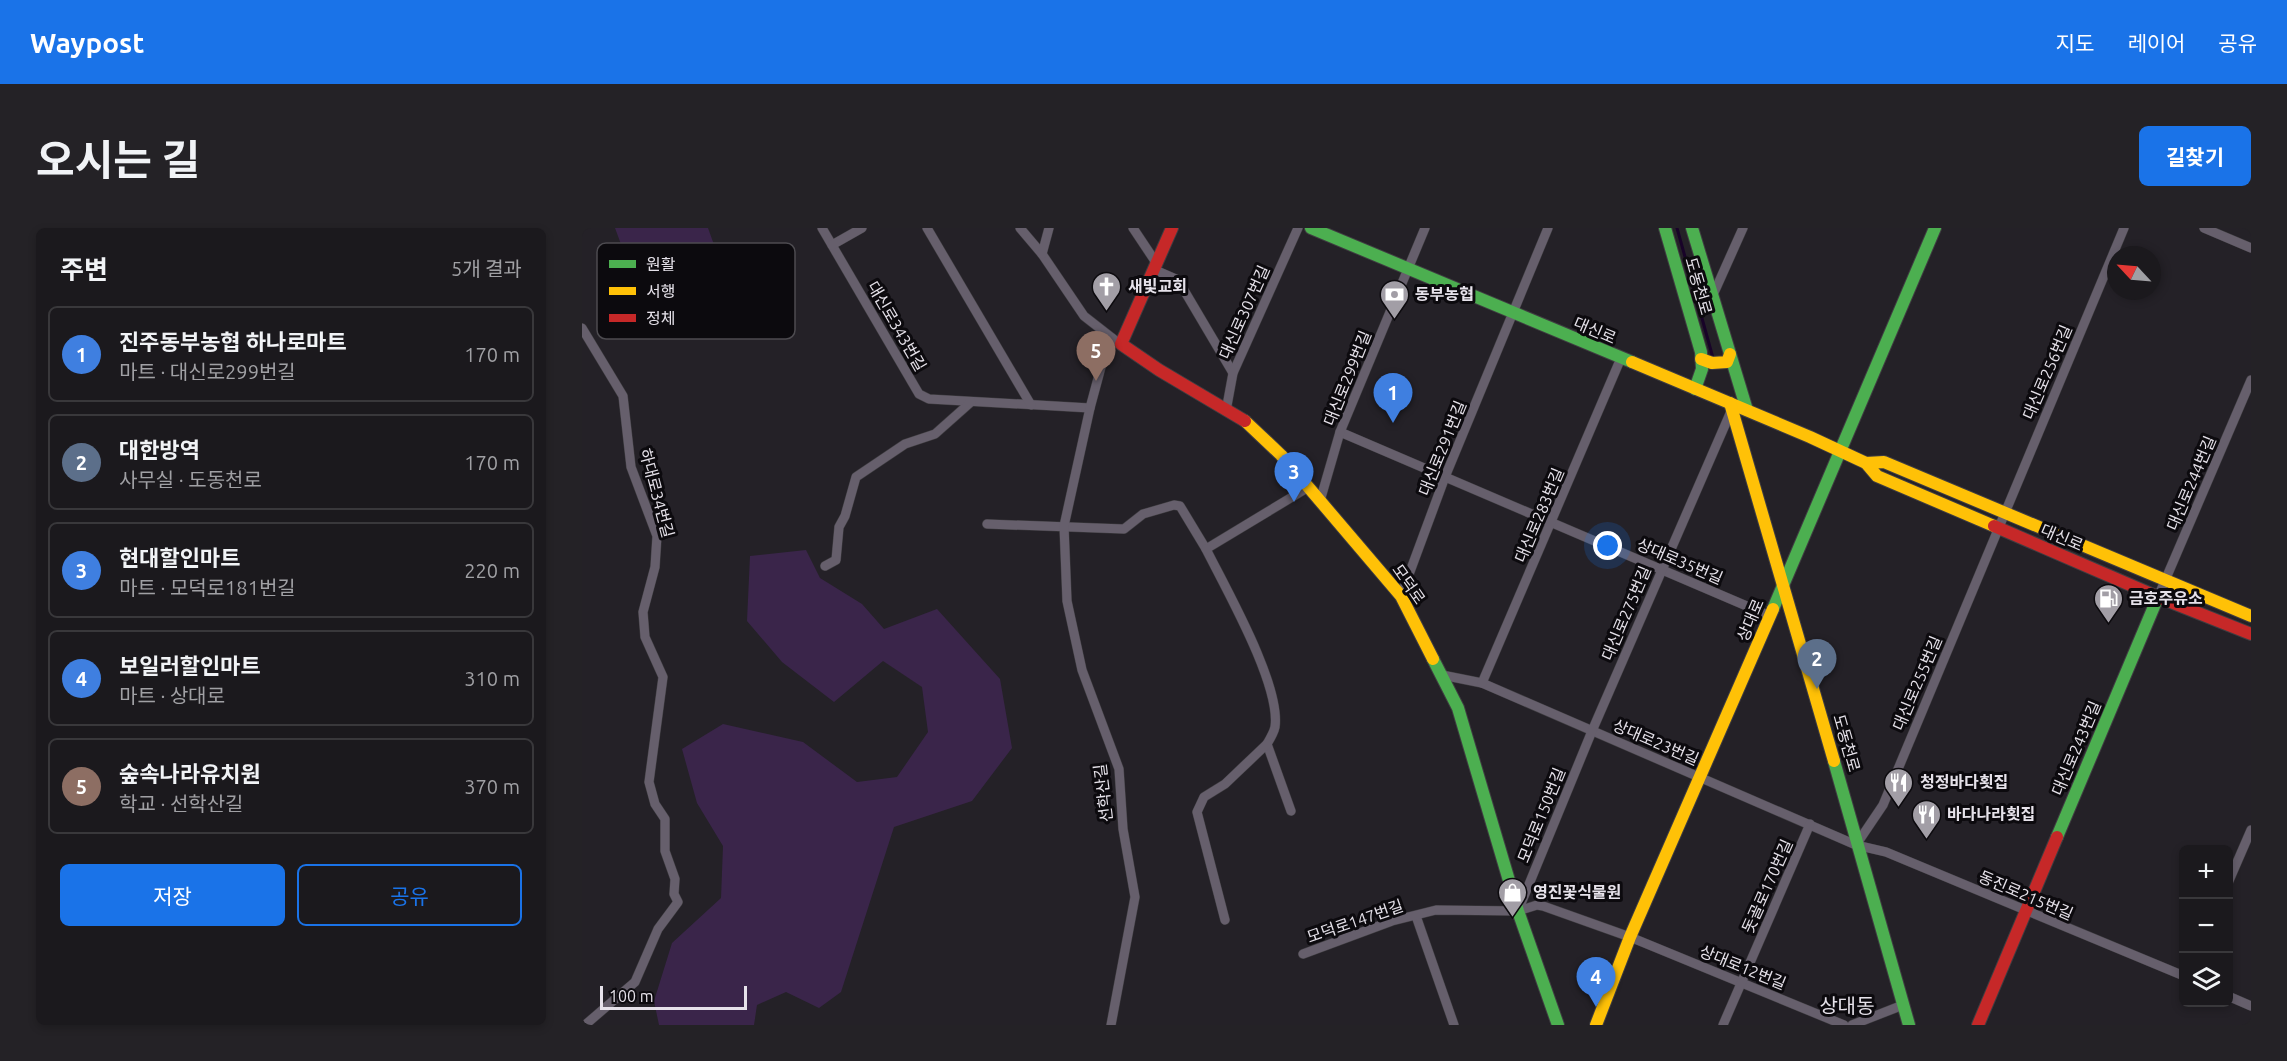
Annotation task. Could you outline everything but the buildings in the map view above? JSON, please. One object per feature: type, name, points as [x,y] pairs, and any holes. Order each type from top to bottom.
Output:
[{"type":"street","name":"대신로343번길","points":[[822,228],[919,394],[929,399],[971,402]]},
{"type":"street","points":[[832,245],[862,228]]},
{"type":"street","points":[[927,228],[1031,405]]},
{"type":"street","points":[[1020,228],[1084,316],[1116,341],[1156,267],[1172,228]]},
{"type":"street","points":[[1041,254],[1049,228]]},
{"type":"street","points":[[1132,228],[1156,267],[1178,280],[1233,373]]},
{"type":"street","name":"대신로307번길","points":[[1226,411],[1233,373],[1298,228]]},
{"type":"street","name":"대신로","points":[[1311,228],[1695,388],[1731,406],[1747,410],[1866,463],[1877,476],[2158,597],[2251,634]]},
{"type":"street","name":"대신로299번길","points":[[1320,501],[1340,432],[1425,228]]},
{"type":"street","name":"대신로291번길","points":[[1401,596],[1445,477],[1548,228]]},
{"type":"street","name":"도동천로","points":[[1665,228],[1701,359],[1702,369],[1695,388]]},
{"type":"street","name":"도동천로","points":[[1692,228],[1747,410]]},
{"type":"street","points":[[1713,295],[1743,228]]},
{"type":"street","name":"상대로","points":[[1596,1025],[1630,937],[1701,777],[1935,228]]},
{"type":"street","name":"대신로256번길","points":[[1998,528],[2124,228]]},
{"type":"street","points":[[2204,228],[2251,248]]},
{"type":"street","name":"하대로34번길","points":[[582,328],[623,396],[631,467],[657,536],[656,567],[643,612],[645,637],[663,677],[649,782],[655,804],[665,819],[665,851],[675,879],[674,894],[678,902],[658,929],[635,982],[585,1025]]},
{"type":"street","name":"선학산길","points":[[1111,1025],[1135,897],[1123,828],[1119,769],[1082,670],[1067,601],[1064,526],[1104,356],[1116,341]]},
{"type":"street","name":"모덕로","points":[[1116,341],[1159,370],[1251,425],[1281,455],[1306,488],[1320,501],[1401,596],[1458,708],[1518,911],[1558,1025]]},
{"type":"street","points":[[1701,359],[1721,364],[1727,362],[1730,354]]},
{"type":"street","name":"대신로283번길","points":[[1482,683],[1621,358]]},
{"type":"street","name":"대신로244번길","points":[[2158,597],[2251,380]]},
{"type":"street","points":[[825,566],[836,560],[839,527],[845,516],[856,477],[905,444],[935,434],[971,402],[1090,408]]},
{"type":"street","name":"도동천로","points":[[1731,406],[1909,1025]]},
{"type":"street","name":"대신로275번길","points":[[1592,731],[1731,406]]},
{"type":"street","name":"상대로35번길","points":[[1340,432],[1770,616]]},
{"type":"street","name":"대신로","points":[[1866,463],[1884,462],[2251,616]]},
{"type":"street","points":[[1206,549],[1306,488]]},
{"type":"street","points":[[987,524],[1124,529],[1143,514],[1174,505],[1180,506],[1206,549],[1258,656],[1274,701],[1275,728],[1267,744],[1225,784],[1204,797],[1197,812],[1225,920]]},
{"type":"street","name":"대신로255번길","points":[[1856,845],[1883,805],[1998,528]]},
{"type":"street","name":"대신로243번길","points":[[2024,912],[2158,597]]},
{"type":"street","name":"상대로23번길","points":[[1442,675],[1482,683],[1856,845]]},
{"type":"street","name":"모덕로150번길","points":[[1518,911],[1592,731]]},
{"type":"street","points":[[1267,744],[1291,811]]},
{"type":"street","name":"돗골로170번길","points":[[1723,1025],[1810,824]]},
{"type":"street","points":[[2233,873],[2251,830]]},
{"type":"street","name":"동진로215번길","points":[[1856,845],[1886,852],[2024,912],[2179,974]]},
{"type":"street","name":"모덕로147번길","points":[[1303,954],[1392,921],[1436,910],[1518,911],[1537,905],[1630,937]]},
{"type":"street","points":[[1978,1025],[2024,912]]},
{"type":"street","name":"모덕로147번길","points":[[1416,916],[1454,1025]]},
{"type":"street","name":"상대로12번길","points":[[1630,937],[1844,1025]]},
{"type":"street","points":[[2233,998],[2251,1006]]},
{"type":"street","points":[[1852,1025],[1903,1005]]},
{"type":"shaded area","points":[[615,228],[708,228],[713,243],[621,243]]},
{"type":"shaded area","points":[[806,550],[820,578],[862,604],[884,629],[937,609],[1000,679],[1012,748],[972,801],[894,827],[841,992],[819,1008],[786,992],[757,1005],[754,1025],[659,1025],[654,1001],[672,943],[721,898],[723,846],[697,803],[682,749],[723,724],[803,742],[857,782],[897,777],[928,732],[922,687],[883,661],[834,702],[782,662],[747,621],[750,556]]},
{"type":"waterway","points":[[1677,228],[1713,358]]},
{"type":"traffic: fast","points":[[1311,228],[1632,362]]},
{"type":"traffic: fast","points":[[1665,228],[1701,352],[1702,369],[1695,389]]},
{"type":"traffic: fast","points":[[1692,228],[1747,410]]},
{"type":"traffic: fast","points":[[1773,609],[1935,228]]},
{"type":"traffic: fast","points":[[2057,837],[2158,597]]},
{"type":"traffic: fast","points":[[1433,659],[1458,708],[1518,911],[1558,1025]]},
{"type":"traffic: fast","points":[[1834,761],[1909,1025]]},
{"type":"traffic: slow","points":[[1701,359],[1712,363],[1727,362],[1730,354]]},
{"type":"traffic: slow","points":[[1632,362],[1810,437],[1866,463],[1877,476],[1994,526]]},
{"type":"traffic: slow","points":[[1730,403],[1834,761]]},
{"type":"traffic: slow","points":[[1245,421],[1281,455],[1401,596],[1433,659]]},
{"type":"traffic: slow","points":[[1866,463],[1884,462],[2251,616]]},
{"type":"traffic: slow","points":[[1596,1025],[1630,937],[1773,609]]},
{"type":"traffic: jam","points":[[1172,228],[1121,344],[1159,370],[1245,421]]},
{"type":"traffic: jam","points":[[1994,526],[2158,597],[2251,634]]},
{"type":"traffic: jam","points":[[1978,1025],[2057,837]]},
{"type":"place","name":"새빛교회","points":[[1107,312]]},
{"type":"place","name":"동부농협","points":[[1394,320]]},
{"type":"place","name":"숲속나라유치원","points":[[1096,381]]},
{"type":"place","name":"진주동부농협 하나로마트","points":[[1393,423]]},
{"type":"place","name":"현대할인마트","points":[[1294,502]]},
{"type":"place","name":"금호주유소","points":[[2108,624]]},
{"type":"place","name":"대한방역","points":[[1817,689]]},
{"type":"place","name":"청정바다횟집","points":[[1899,808]]},
{"type":"place","name":"바다나라횟집","points":[[1926,840]]},
{"type":"place","name":"영진꽃식물원","points":[[1512,918]]},
{"type":"place","name":"보일러할인마트","points":[[1596,1007]]},
{"type":"district","name":"상대동","points":[[1847,1005]]}]
